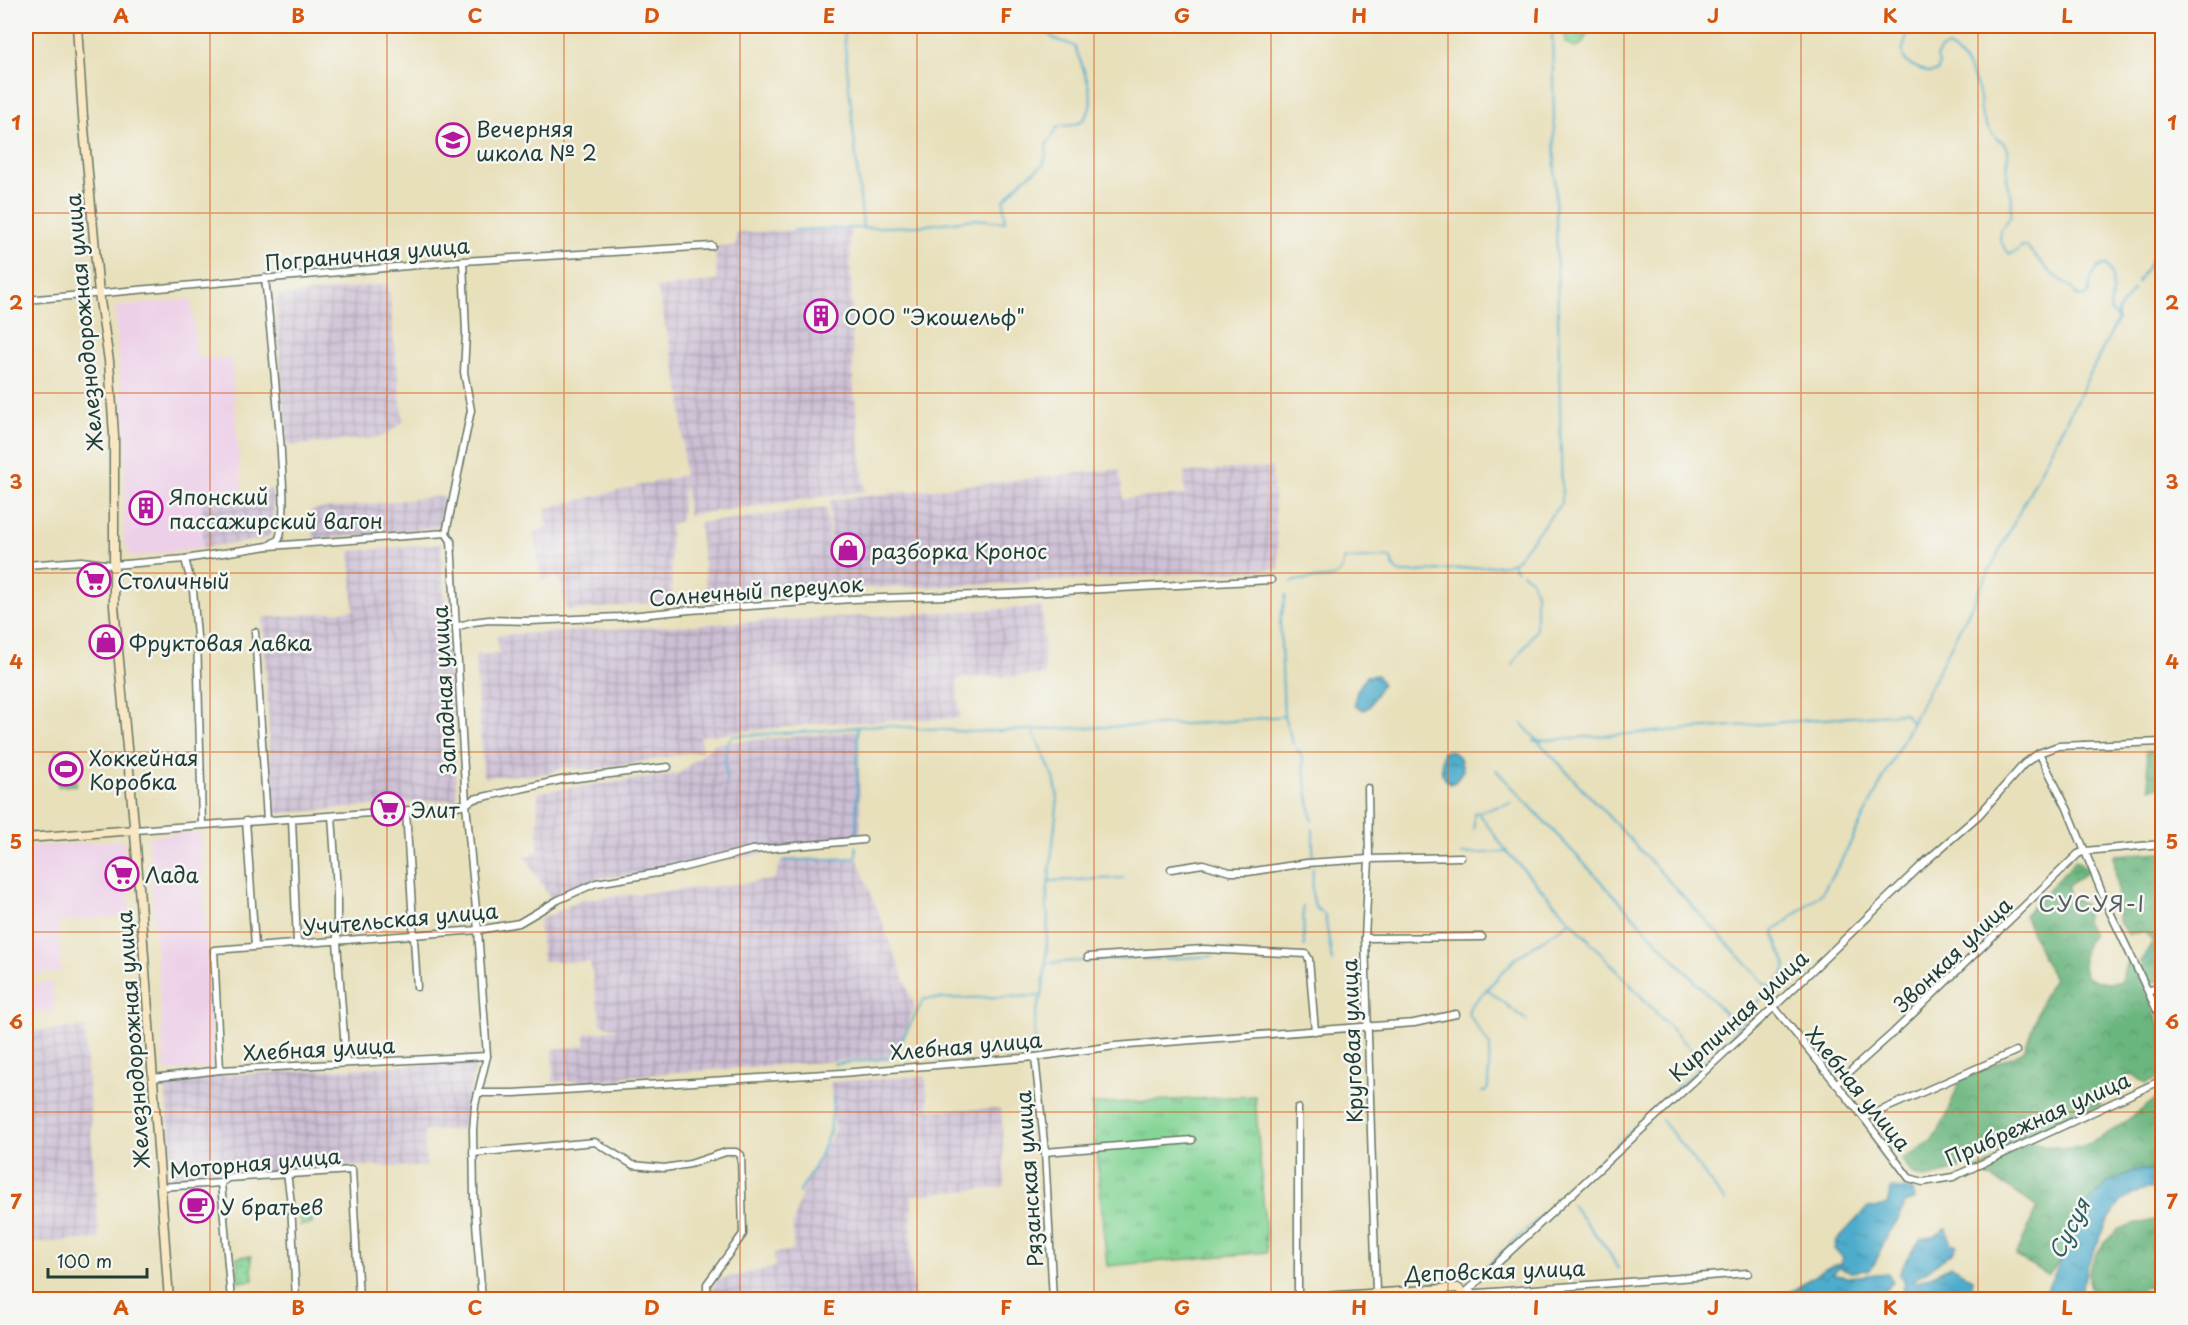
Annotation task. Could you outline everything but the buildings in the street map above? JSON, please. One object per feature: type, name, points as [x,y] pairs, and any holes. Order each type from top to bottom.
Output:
[{"type":"main road","name":"Железнодорожная улица","points":[[77,26],[99,294],[109,362],[114,436],[114,606],[135,830],[169,1299]]},
{"type":"main road","points":[[26,838],[135,830]]},
{"type":"main road","name":"Деповская улица","points":[[1279,1299],[1458,1288],[1461,1297]]},
{"type":"street","name":"Пограничная улица","points":[[26,300],[463,261],[712,246]]},
{"type":"street","name":"Западная улица","points":[[463,261],[465,372],[471,410],[446,533],[451,541],[466,804],[487,1056],[478,1093],[473,1153],[482,1299]]},
{"type":"street","points":[[265,278],[278,400],[284,500],[279,539],[268,546]]},
{"type":"street","points":[[26,566],[81,561],[113,565],[185,560],[268,546],[446,533]]},
{"type":"street","points":[[185,560],[193,590],[197,636],[202,824]]},
{"type":"street","name":"Солнечный переулок","points":[[456,627],[489,620],[620,617],[852,599],[1271,580]]},
{"type":"street","points":[[255,632],[267,820]]},
{"type":"street","points":[[2163,742],[2058,747],[2039,753],[2067,808],[2110,912],[2163,1022]]},
{"type":"street","name":"Кирпичная улица","points":[[1461,1297],[1774,1007],[1926,861],[1979,815],[2024,764],[2039,753]]},
{"type":"street","points":[[135,830],[406,811],[466,804],[474,799],[561,780],[668,767]]},
{"type":"street","name":"Круговая улица","points":[[1368,788],[1366,1027],[1376,1293]]},
{"type":"street","points":[[406,811],[417,987]]},
{"type":"street","points":[[332,816],[337,890],[337,942],[346,1063]]},
{"type":"street","points":[[292,819],[297,944]]},
{"type":"street","points":[[246,821],[255,946]]},
{"type":"street","name":"Учительская улица","points":[[220,1070],[214,950],[478,930],[519,922],[558,900],[596,883],[669,871],[752,850],[863,840]]},
{"type":"street","points":[[2085,850],[2163,844]]},
{"type":"street","name":"Звонкая улица","points":[[1836,1084],[1894,1032],[2078,854],[2085,850]]},
{"type":"street","points":[[1171,869],[1203,864],[1230,872],[1248,872],[1307,863],[1461,857]]},
{"type":"street","points":[[1365,938],[1482,937]]},
{"type":"street","points":[[1088,957],[1204,949],[1306,954],[1309,959],[1315,1032]]},
{"type":"street","points":[[2148,990],[2163,988]]},
{"type":"street","name":"Хлебная улица","points":[[1774,1007],[1864,1118],[1909,1178],[1923,1182]]},
{"type":"street","name":"Хлебная улица","points":[[478,1093],[514,1093],[842,1073],[1035,1057],[1115,1046],[1414,1023],[1456,1014]]},
{"type":"street","points":[[1864,1118],[2016,1051]]},
{"type":"street","name":"Хлебная улица","points":[[153,1078],[220,1070],[487,1056]]},
{"type":"street","name":"Рязанская улица","points":[[1035,1057],[1045,1152],[1053,1299]]},
{"type":"street","name":"Прибрежная улица","points":[[1923,1182],[1953,1177],[2163,1080]]},
{"type":"street","points":[[1298,1108],[1298,1298]]},
{"type":"street","points":[[1045,1152],[1192,1140]]},
{"type":"street","points":[[473,1153],[595,1143],[633,1165],[664,1168],[690,1164],[726,1152],[736,1152],[741,1155],[743,1234],[707,1284],[707,1299]]},
{"type":"street","name":"Моторная улица","points":[[160,1187],[221,1183],[228,1178],[352,1170],[359,1299]]},
{"type":"street","points":[[287,1173],[291,1203],[296,1299]]},
{"type":"street","points":[[221,1183],[231,1299]]},
{"type":"street","name":"Деповская улица","points":[[1461,1297],[1748,1273]]},
{"type":"shaded area","points":[[850,228],[853,381],[865,491],[688,515],[684,480],[681,521],[670,524],[672,601],[566,611],[561,580],[555,578],[541,580],[534,533],[547,527],[546,508],[684,475],[681,394],[657,288],[717,281],[715,246],[736,246],[736,233]]},
{"type":"shaded area","points":[[388,284],[403,422],[382,437],[287,446],[275,297]]},
{"type":"shaded area","points":[[191,299],[197,358],[231,358],[242,497],[202,500],[203,547],[132,557],[123,540],[126,452],[115,307]]},
{"type":"shaded area","points":[[1272,467],[1279,569],[957,586],[852,588],[708,601],[699,523],[827,508],[829,563],[830,500],[1119,469],[1123,499],[1185,495],[1184,472]]},
{"type":"shaded area","points":[[272,489],[273,529],[268,537],[262,540],[203,547],[202,500],[242,497]]},
{"type":"shaded area","points":[[444,496],[446,520],[434,528],[314,540],[311,510]]},
{"type":"shaded area","points":[[441,544],[457,799],[273,814],[263,618],[354,610],[350,551]]},
{"type":"shaded area","points":[[1042,607],[1045,675],[958,678],[960,718],[826,723],[700,736],[702,751],[591,770],[564,767],[550,773],[483,777],[475,655],[499,654],[497,635]]},
{"type":"shaded area","points":[[858,731],[861,836],[663,871],[600,878],[551,899],[525,857],[538,851],[538,792],[678,774],[716,743]]},
{"type":"shaded area","points":[[201,832],[213,1068],[165,1071],[148,836]]},
{"type":"shaded area","points":[[124,840],[130,915],[58,922],[61,972],[26,975],[26,847]]},
{"type":"shaded area","points":[[857,858],[915,1007],[894,1057],[623,1076],[623,1080],[553,1082],[553,1049],[585,1046],[585,1034],[618,1029],[601,1024],[590,962],[543,961],[539,920],[581,900],[774,880],[782,859]]},
{"type":"shaded area","points":[[52,982],[54,1011],[28,1013],[28,1032],[26,1032],[26,985]]},
{"type":"shaded area","points":[[84,1027],[99,1239],[26,1243],[26,1032]]},
{"type":"shaded area","points":[[476,1063],[462,1129],[424,1131],[426,1167],[352,1166],[173,1180],[165,1082],[214,1076]]},
{"type":"shaded area","points":[[925,1076],[929,1110],[1001,1109],[1005,1187],[912,1195],[911,1264],[915,1299],[712,1299],[716,1280],[775,1267],[774,1253],[793,1250],[793,1223],[805,1183],[835,1130],[830,1082]]},
{"type":"green space","points":[[1566,26],[1603,26],[1590,29],[1582,44],[1575,48],[1565,42]]},
{"type":"green space","name":"Хоккейная Коробка","points":[[74,751],[76,785],[58,786],[56,752]]},
{"type":"green space","points":[[2146,751],[2162,751],[2162,787],[2150,788]]},
{"type":"green space","points":[[2162,852],[2162,981],[2149,983],[2140,962],[2153,942],[2144,932],[2127,934],[2118,920],[2114,855]]},
{"type":"green space","points":[[2076,860],[2089,870],[2068,886],[2068,896],[2083,903],[2087,910],[2085,921],[2092,934],[2083,956],[2084,972],[2087,978],[2106,983],[2121,982],[2126,964],[2131,958],[2162,1029],[2162,1077],[2146,1084],[2133,1074],[2102,1090],[2100,1105],[1950,1172],[1923,1178],[1918,1176],[1902,1160],[1932,1140],[1945,1119],[1960,1080],[2024,1051],[2043,997],[2054,979],[2024,915]]},
{"type":"green space","points":[[2162,1094],[2162,1170],[2136,1170],[2107,1183],[2075,1218],[2062,1259],[2048,1275],[2016,1256],[2037,1207],[1976,1170],[2033,1142],[2062,1148],[2088,1144],[2122,1124]]},
{"type":"green space","points":[[1255,1096],[1267,1252],[1107,1266],[1092,1104]]},
{"type":"green space","points":[[316,1206],[312,1224],[300,1225],[298,1207]]},
{"type":"green space","points":[[2154,1220],[2162,1223],[2162,1287],[2149,1287],[2111,1300],[2092,1296],[2088,1273],[2095,1256],[2104,1243],[2119,1229]]},
{"type":"green space","points":[[251,1256],[253,1280],[239,1282],[237,1257]]},
{"type":"water","points":[[1377,675],[1382,683],[1369,707],[1364,710],[1355,706],[1356,694],[1362,683],[1367,676]]},
{"type":"water","points":[[1450,750],[1460,758],[1463,770],[1455,782],[1449,784],[1442,773],[1441,765],[1443,752]]},
{"type":"water","points":[[2136,1170],[2162,1170],[2162,1187],[2141,1190],[2121,1202],[2108,1221],[2087,1266],[2080,1299],[2042,1299],[2062,1259],[2075,1218],[2107,1183]]},
{"type":"water","points":[[1891,1188],[1913,1190],[1915,1199],[1905,1203],[1872,1268],[1869,1271],[1863,1269],[1854,1272],[1839,1268],[1832,1274],[1847,1277],[1888,1273],[1893,1282],[1879,1299],[1790,1299],[1788,1293],[1821,1272],[1841,1263],[1843,1257],[1834,1249],[1836,1241],[1868,1207],[1876,1208],[1887,1204]]},
{"type":"water","points":[[1947,1228],[1950,1243],[1957,1245],[1953,1252],[1913,1281],[1918,1282],[1951,1266],[1973,1279],[1971,1290],[1965,1299],[1896,1299],[1903,1290],[1905,1282],[1899,1275],[1907,1258],[1921,1239],[1935,1236]]},
{"type":"waterway","points":[[843,26],[863,228]]},
{"type":"waterway","points":[[794,230],[918,226],[976,219],[1005,222],[1004,200],[1021,181],[1043,165],[1047,144],[1058,127],[1076,124],[1085,118],[1089,109],[1091,99],[1089,88],[1075,47],[1054,39],[1046,26]]},
{"type":"waterway","points":[[1292,582],[1335,576],[1345,559],[1389,557],[1393,566],[1402,573],[1506,565],[1515,561],[1562,502],[1552,26]]},
{"type":"waterway","points":[[1907,26],[1903,55],[1908,63],[1931,73],[1938,71],[1937,56],[1941,49],[1948,47],[1954,51],[1973,76],[1986,125],[2008,150],[2007,184],[2012,197],[2011,216],[2001,230],[2000,239],[2005,249],[2010,254],[2021,246],[2027,247],[2052,274],[2072,287],[2076,295],[2081,297],[2088,295],[2091,280],[2097,268],[2106,265],[2112,281],[2110,310],[2118,319]]},
{"type":"waterway","points":[[2137,283],[2162,242]]},
{"type":"waterway","points":[[1753,1007],[1783,975],[1786,966],[1774,935],[1775,930],[1821,894],[1839,865],[2118,319],[2118,312],[2133,290]]},
{"type":"waterway","points":[[1514,563],[1514,568],[1517,570]]},
{"type":"waterway","points":[[1512,665],[1536,630],[1536,593],[1531,579],[1522,573]]},
{"type":"waterway","points":[[726,782],[726,751],[729,740],[733,736],[879,725],[971,732],[1211,723],[1284,716],[1280,622],[1286,595]]},
{"type":"waterway","points":[[1533,741],[1905,713],[1911,722]]},
{"type":"waterway","points":[[1284,716],[1293,744]]},
{"type":"waterway","points":[[1522,724],[1770,989]]},
{"type":"waterway","points":[[856,835],[858,726]]},
{"type":"waterway","points":[[834,1064],[892,1058],[924,999],[1042,996],[1046,963],[1048,913],[1046,906],[1058,798],[1054,778],[1033,731]]},
{"type":"waterway","points":[[1297,749],[1302,757],[1312,821]]},
{"type":"waterway","points":[[1496,770],[1738,1027]]},
{"type":"waterway","points":[[1474,829],[1474,813],[1511,803]]},
{"type":"waterway","points":[[1478,812],[1507,852],[1703,1063]]},
{"type":"waterway","points":[[1313,829],[1313,861]]},
{"type":"waterway","points":[[782,861],[856,858],[856,847]]},
{"type":"waterway","points":[[1461,854],[1506,852]]},
{"type":"waterway","points":[[1313,868],[1312,893],[1315,907],[1325,915],[1332,961]]},
{"type":"waterway","points":[[1050,881],[1124,878]]},
{"type":"waterway","points":[[1303,906],[1304,946]]},
{"type":"waterway","points":[[1482,1092],[1488,1088],[1490,1046],[1468,1013],[1470,1007],[1515,959],[1571,921]]},
{"type":"waterway","points":[[2146,960],[2162,946]]},
{"type":"waterway","points":[[1222,956],[1243,955],[1263,959],[1293,957]]},
{"type":"waterway","points":[[1164,959],[1214,956]]},
{"type":"waterway","points":[[1046,963],[1133,958]]},
{"type":"waterway","points":[[1141,959],[1158,959]]},
{"type":"waterway","points":[[1487,989],[1527,1021]]},
{"type":"waterway","points":[[1037,1051],[1035,1023],[1042,996]]},
{"type":"waterway","points":[[1662,1101],[1722,1047],[1749,1012]]},
{"type":"waterway","points":[[799,1193],[819,1158],[830,1131],[834,1094]]},
{"type":"waterway","points":[[1603,1158],[1657,1106]]},
{"type":"waterway","points":[[1662,1120],[1725,1201]]},
{"type":"waterway","points":[[1568,1191],[1598,1163]]},
{"type":"waterway","points":[[1473,1279],[1565,1194]]},
{"type":"waterway","points":[[1571,1204],[1608,1250],[1618,1269]]},
{"type":"waterway","points":[[1381,1287],[1455,1281]]},
{"type":"waterway","points":[[1361,1288],[1371,1288]]},
{"type":"place","name":"Вечерняя школа № 2","points":[[453,140]]},
{"type":"place","name":"ООО \"Экошельф\"","points":[[821,316]]},
{"type":"place","name":"Японский пассажирский вагон","points":[[146,508]]},
{"type":"place","name":"разборка Кронос","points":[[848,550]]},
{"type":"place","name":"Столичный","points":[[94,580]]},
{"type":"place","name":"Фруктовая лавка","points":[[106,642]]},
{"type":"place","name":"Хоккейная Коробка","points":[[66,769]]},
{"type":"place","name":"Элит","points":[[388,809]]},
{"type":"place","name":"Лада","points":[[122,874]]},
{"type":"place","name":"У братьев","points":[[197,1206]]},
{"type":"district","name":"СУСУЯ-I","points":[[2092,902]]},
{"type":"water label","name":"Сусуя","points":[[2068,1228]]}]
